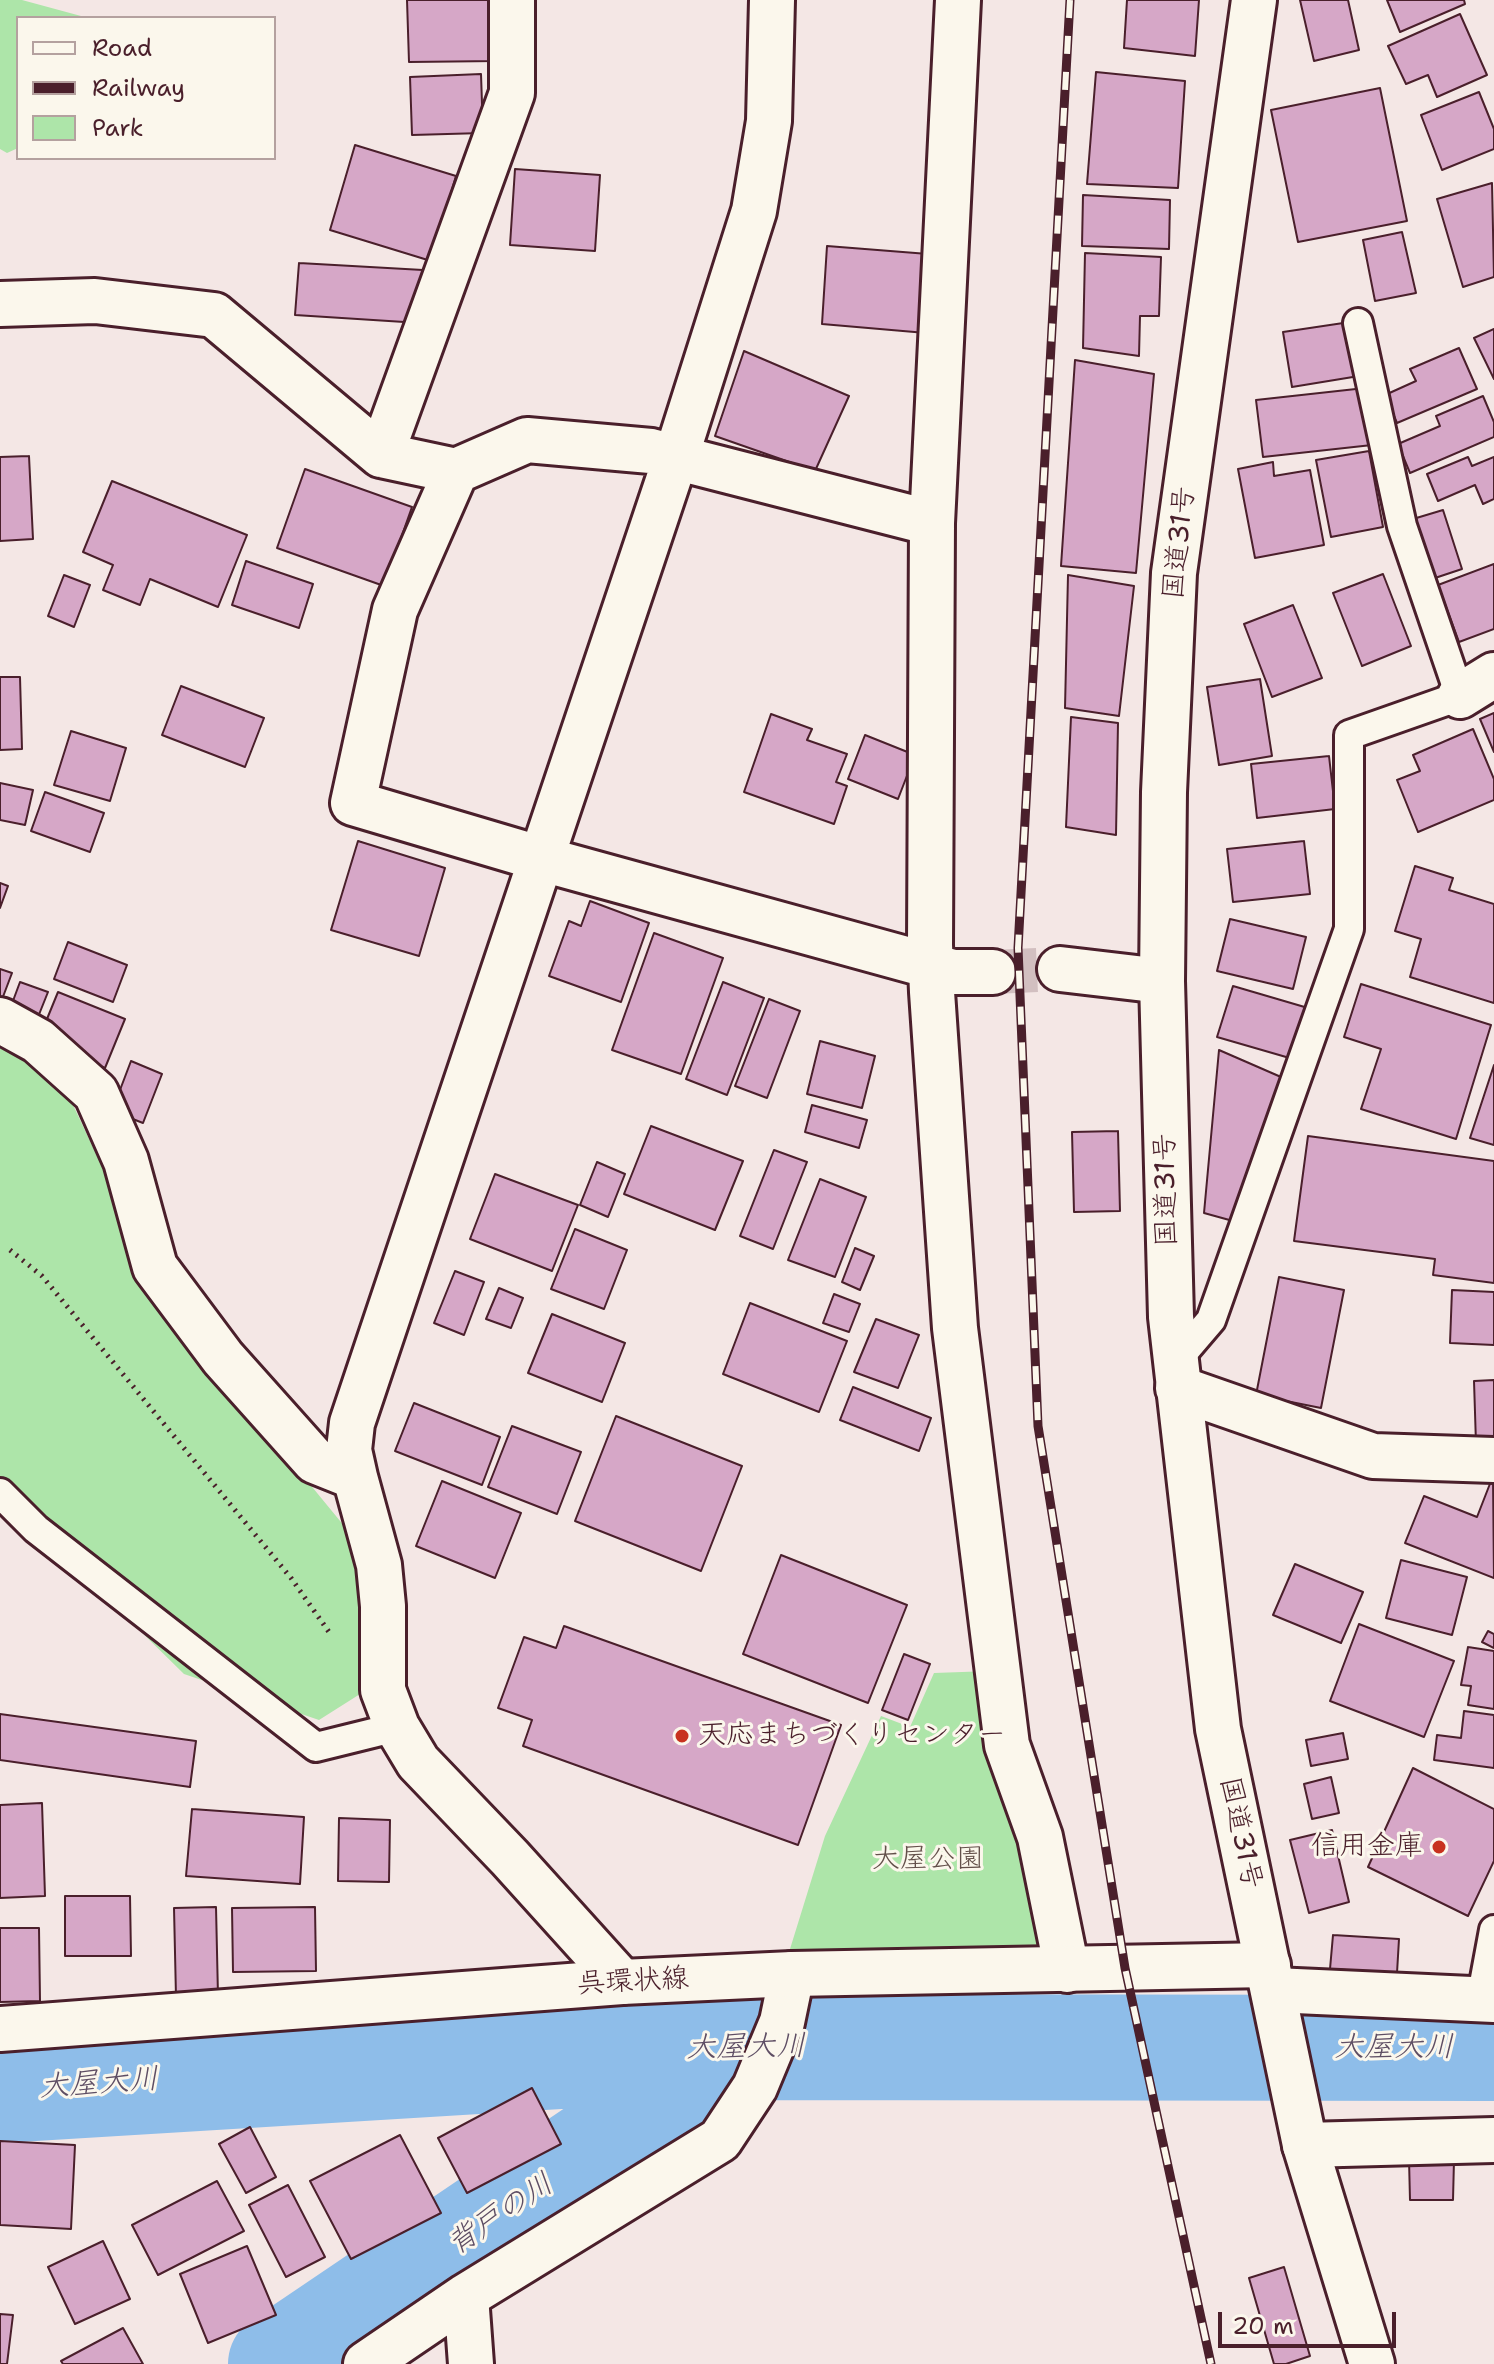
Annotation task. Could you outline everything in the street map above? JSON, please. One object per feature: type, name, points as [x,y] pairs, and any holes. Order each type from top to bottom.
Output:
[{"type":"main road","points":[[381,455],[512,93],[512,0]]},
{"type":"main road","points":[[622,1982],[418,1762],[397,1727],[383,1690],[383,1606],[379,1565],[349,1450],[352,1423],[676,457],[754,211],[769,121],[772,0]]},
{"type":"main road","points":[[958,0],[932,523],[931,965],[955,1328],[1007,1745],[1040,1837],[1067,1970]]},
{"type":"main road","name":"国道31号","points":[[1254,0],[1174,573],[1164,792],[1162,981],[1171,1317],[1218,1729],[1302,2129],[1372,2364]]},
{"type":"main road","points":[[0,304],[95,301],[214,315],[381,455],[456,471],[527,440],[651,451],[932,523]]},
{"type":"main road","points":[[456,471],[395,610],[353,803],[542,859],[953,972],[993,972]]},
{"type":"main road","points":[[1060,969],[1162,981]]},
{"type":"main road","points":[[0,1020],[38,1041],[96,1093],[126,1161],[155,1267],[223,1358],[315,1461],[355,1477]]},
{"type":"main road","points":[[1177,1374],[1373,1456],[1494,1460]]},
{"type":"main road","name":"呉環状線","points":[[0,2029],[622,1982],[792,1974],[1067,1970],[1487,2000]]},
{"type":"main road","points":[[366,2364],[466,2296],[720,2140],[755,2087],[782,2022],[792,1974]]},
{"type":"main road","points":[[1302,2129],[1494,2140]]},
{"type":"main road","points":[[466,2296],[471,2364]]},
{"type":"lane","points":[[1177,1374],[1211,1320],[1349,929],[1349,735],[1477,685],[1402,526],[1358,323]]},
{"type":"lane","points":[[0,1493],[36,1529],[316,1747],[397,1727]]},
{"type":"lane","points":[[1487,2000],[1494,1930]]},
{"type":"path","points":[[10,1250],[42,1276],[291,1578],[335,1640]]},
{"type":"green space","points":[[0,0],[22,0],[81,16],[16,16],[16,149],[7,153],[0,149]]},
{"type":"green space","points":[[0,1043],[66,1090],[114,1192],[143,1281],[345,1527],[393,1608],[398,1670],[319,1720],[184,1674],[0,1493]]},
{"type":"green space","name":"大屋公園","points":[[990,1671],[1060,1962],[809,1966],[790,1949],[825,1836],[881,1716],[910,1727],[934,1673]]},
{"type":"building","points":[[407,0],[496,0],[497,61],[409,62]]},
{"type":"building","points":[[1127,0],[1199,0],[1195,56],[1124,48]]},
{"type":"building","points":[[1300,0],[1348,0],[1359,50],[1314,61]]},
{"type":"building","points":[[1387,0],[1464,0],[1465,4],[1400,32]]},
{"type":"building","points":[[1460,14],[1487,75],[1437,97],[1428,75],[1406,84],[1388,46]]},
{"type":"building","points":[[1096,72],[1185,81],[1178,188],[1087,184]]},
{"type":"building","points":[[481,74],[483,133],[412,135],[410,77]]},
{"type":"building","points":[[1380,88],[1407,221],[1298,242],[1271,110]]},
{"type":"building","points":[[1479,92],[1494,129],[1494,149],[1442,170],[1421,115]]},
{"type":"building","points":[[355,145],[456,176],[431,261],[330,230]]},
{"type":"building","points":[[515,169],[600,175],[595,251],[510,245]]},
{"type":"building","points":[[1492,183],[1494,277],[1463,287],[1437,199]]},
{"type":"building","points":[[1083,195],[1170,200],[1169,249],[1082,246]]},
{"type":"building","points":[[1402,232],[1416,293],[1375,301],[1363,240]]},
{"type":"building","points":[[827,246],[928,254],[926,333],[822,324]]},
{"type":"building","points":[[1085,253],[1161,257],[1159,316],[1140,316],[1139,356],[1083,348]]},
{"type":"building","points":[[299,263],[423,270],[420,323],[295,315]]},
{"type":"building","points":[[1350,322],[1359,376],[1292,387],[1283,332]]},
{"type":"building","points":[[1494,329],[1494,379],[1474,338]]},
{"type":"building","points":[[1459,348],[1477,389],[1397,423],[1385,395],[1416,381],[1410,369]]},
{"type":"building","points":[[744,351],[849,396],[815,471],[715,436]]},
{"type":"building","points":[[1075,360],[1154,374],[1136,573],[1061,566]]},
{"type":"building","points":[[1365,388],[1372,445],[1263,457],[1256,400]]},
{"type":"building","points":[[1483,396],[1494,422],[1494,437],[1410,473],[1398,444],[1440,426],[1436,416]]},
{"type":"building","points":[[1369,451],[1383,527],[1331,537],[1316,460]]},
{"type":"building","points":[[29,456],[33,539],[0,541],[0,457]]},
{"type":"building","points":[[1468,457],[1472,466],[1494,457],[1494,499],[1483,504],[1475,485],[1438,501],[1427,474]]},
{"type":"building","points":[[1273,462],[1274,476],[1310,470],[1324,545],[1255,558],[1238,469]]},
{"type":"building","points":[[305,469],[412,507],[384,586],[277,548]]},
{"type":"building","points":[[112,481],[247,535],[218,607],[150,579],[140,605],[103,590],[113,565],[83,552]]},
{"type":"building","points":[[1443,510],[1462,569],[1432,579],[1413,519]]},
{"type":"building","points":[[246,561],[313,584],[299,628],[232,605]]},
{"type":"building","points":[[1494,564],[1494,629],[1459,642],[1438,585]]},
{"type":"building","points":[[1383,574],[1411,646],[1362,666],[1333,593]]},
{"type":"building","points":[[64,575],[90,585],[74,627],[48,616]]},
{"type":"building","points":[[1068,575],[1134,586],[1119,716],[1065,708]]},
{"type":"building","points":[[1293,605],[1322,678],[1272,697],[1244,624]]},
{"type":"building","points":[[0,677],[20,677],[22,749],[0,750]]},
{"type":"building","points":[[1260,679],[1272,756],[1219,765],[1207,687]]},
{"type":"building","points":[[181,686],[264,718],[245,767],[162,735]]},
{"type":"building","points":[[1494,713],[1494,752],[1480,719]]},
{"type":"building","points":[[771,714],[812,729],[807,740],[847,754],[836,782],[847,786],[834,824],[744,792]]},
{"type":"building","points":[[1071,717],[1118,723],[1116,835],[1066,827]]},
{"type":"building","points":[[1473,729],[1494,779],[1494,800],[1418,832],[1397,780],[1420,771],[1413,755]]},
{"type":"building","points":[[71,731],[126,748],[110,801],[54,785]]},
{"type":"building","points":[[865,735],[915,755],[898,799],[848,779]]},
{"type":"building","points":[[1329,756],[1335,809],[1257,818],[1251,764]]},
{"type":"building","points":[[0,783],[33,790],[25,825],[0,820]]},
{"type":"building","points":[[45,792],[104,813],[90,852],[31,831]]},
{"type":"building","points":[[358,841],[445,868],[419,956],[331,930]]},
{"type":"building","points":[[1304,841],[1310,894],[1233,902],[1227,849]]},
{"type":"building","points":[[1415,866],[1453,878],[1449,890],[1494,904],[1494,1003],[1410,977],[1421,939],[1395,931]]},
{"type":"building","points":[[0,883],[8,886],[0,908]]},
{"type":"building","points":[[590,901],[649,923],[621,1002],[549,976],[569,921],[581,926]]},
{"type":"building","points":[[1230,919],[1306,937],[1293,989],[1217,971]]},
{"type":"building","points":[[654,933],[723,958],[681,1074],[612,1050]]},
{"type":"building","points":[[68,942],[127,965],[113,1002],[54,979]]},
{"type":"building","points":[[0,969],[12,973],[1,1002],[0,1001]]},
{"type":"building","points":[[20,982],[48,992],[34,1027],[7,1017]]},
{"type":"building","points":[[723,982],[764,998],[727,1095],[686,1079]]},
{"type":"building","points":[[1361,984],[1491,1025],[1456,1139],[1361,1109],[1381,1049],[1344,1037]]},
{"type":"building","points":[[1233,986],[1308,1008],[1293,1059],[1217,1037]]},
{"type":"building","points":[[58,992],[125,1019],[105,1068],[38,1041]]},
{"type":"building","points":[[769,999],[800,1011],[767,1098],[735,1086]]},
{"type":"building","points":[[820,1041],[875,1056],[862,1108],[807,1094]]},
{"type":"building","points":[[1219,1050],[1281,1077],[1233,1221],[1204,1213]]},
{"type":"building","points":[[131,1061],[162,1074],[143,1123],[112,1111]]},
{"type":"building","points":[[1494,1065],[1494,1145],[1470,1138]]},
{"type":"building","points":[[812,1105],[867,1120],[859,1148],[805,1132]]},
{"type":"building","points":[[651,1126],[743,1161],[715,1230],[624,1194]]},
{"type":"building","points":[[1118,1131],[1120,1211],[1074,1212],[1072,1132]]},
{"type":"building","points":[[1308,1136],[1494,1161],[1494,1283],[1433,1275],[1435,1259],[1294,1241]]},
{"type":"building","points":[[774,1150],[807,1162],[773,1249],[740,1236]]},
{"type":"building","points":[[597,1162],[625,1174],[608,1217],[580,1205]]},
{"type":"building","points":[[495,1174],[578,1205],[552,1271],[470,1239]]},
{"type":"building","points":[[820,1179],[866,1197],[835,1277],[788,1260]]},
{"type":"building","points":[[575,1229],[627,1250],[604,1309],[551,1289]]},
{"type":"building","points":[[855,1248],[874,1256],[860,1290],[842,1282]]},
{"type":"building","points":[[455,1271],[484,1282],[464,1335],[434,1323]]},
{"type":"building","points":[[1279,1277],[1344,1290],[1321,1408],[1256,1395]]},
{"type":"building","points":[[499,1288],[523,1298],[511,1328],[486,1319]]},
{"type":"building","points":[[1452,1290],[1494,1292],[1494,1345],[1450,1343]]},
{"type":"building","points":[[834,1294],[860,1304],[849,1332],[823,1323]]},
{"type":"building","points":[[750,1303],[847,1341],[819,1412],[723,1374]]},
{"type":"building","points":[[552,1314],[625,1343],[602,1402],[528,1373]]},
{"type":"building","points":[[876,1319],[919,1335],[898,1388],[854,1372]]},
{"type":"building","points":[[1494,1380],[1494,1443],[1476,1444],[1474,1381]]},
{"type":"building","points":[[853,1387],[931,1418],[919,1451],[840,1420]]},
{"type":"building","points":[[414,1403],[500,1437],[482,1485],[395,1451]]},
{"type":"building","points":[[616,1416],[742,1466],[701,1571],[575,1521]]},
{"type":"building","points":[[512,1426],[581,1452],[557,1514],[488,1487]]},
{"type":"building","points":[[1493,1476],[1494,1578],[1405,1543],[1424,1496],[1477,1517]]},
{"type":"building","points":[[442,1481],[521,1513],[495,1578],[416,1546]]},
{"type":"building","points":[[781,1555],[907,1605],[868,1703],[743,1654]]},
{"type":"building","points":[[1401,1560],[1467,1577],[1452,1635],[1386,1618]]},
{"type":"building","points":[[1295,1564],[1363,1592],[1341,1643],[1273,1615]]},
{"type":"building","points":[[1359,1624],[1454,1661],[1424,1737],[1330,1701]]},
{"type":"building","name":"天応まちづくりセンター","points":[[564,1626],[841,1725],[798,1845],[523,1746],[532,1720],[498,1708],[524,1637],[556,1648]]},
{"type":"building","points":[[1488,1631],[1494,1634],[1494,1648],[1482,1642]]},
{"type":"building","points":[[1468,1647],[1494,1651],[1494,1709],[1468,1705],[1471,1686],[1461,1685]]},
{"type":"building","points":[[904,1654],[930,1664],[908,1720],[882,1710]]},
{"type":"building","points":[[1464,1711],[1494,1715],[1494,1768],[1434,1760],[1437,1735],[1461,1738]]},
{"type":"building","points":[[0,1714],[196,1741],[190,1787],[0,1760]]},
{"type":"building","points":[[1343,1733],[1348,1759],[1311,1766],[1306,1740]]},
{"type":"building","points":[[1413,1768],[1494,1809],[1494,1861],[1468,1916],[1368,1867]]},
{"type":"building","points":[[1331,1777],[1339,1813],[1312,1819],[1304,1784]]},
{"type":"building","points":[[42,1803],[45,1896],[0,1898],[0,1805]]},
{"type":"building","points":[[192,1809],[304,1817],[300,1884],[186,1876]]},
{"type":"building","points":[[339,1818],[390,1820],[389,1882],[338,1881]]},
{"type":"building","points":[[1332,1830],[1349,1902],[1309,1913],[1290,1840]]},
{"type":"building","points":[[65,1896],[130,1896],[131,1956],[65,1956]]},
{"type":"building","points":[[216,1907],[218,1996],[176,1997],[174,1908]]},
{"type":"building","points":[[315,1907],[316,1971],[233,1972],[232,1908]]},
{"type":"building","points":[[0,1928],[39,1928],[40,2001],[0,2002]]},
{"type":"building","points":[[1333,1935],[1399,1939],[1397,1973],[1330,1969]]},
{"type":"building","points":[[532,2088],[561,2144],[467,2193],[438,2138]]},
{"type":"building","points":[[250,2127],[276,2177],[246,2193],[219,2144]]},
{"type":"building","points":[[400,2135],[441,2213],[351,2259],[310,2181]]},
{"type":"building","points":[[0,2141],[75,2145],[71,2229],[0,2225]]},
{"type":"building","points":[[1409,2159],[1454,2160],[1453,2200],[1410,2200]]},
{"type":"building","points":[[217,2181],[244,2231],[158,2275],[132,2225]]},
{"type":"building","points":[[288,2185],[325,2257],[286,2277],[249,2205]]},
{"type":"building","points":[[103,2241],[130,2299],[75,2324],[48,2267]]},
{"type":"building","points":[[247,2246],[276,2315],[208,2343],[180,2274]]},
{"type":"building","points":[[1284,2267],[1310,2356],[1286,2364],[1274,2364],[1249,2278]]},
{"type":"building","points":[[0,2314],[13,2315],[7,2364],[0,2364]]},
{"type":"building","points":[[123,2328],[143,2364],[63,2364],[61,2361]]},
{"type":"waterway","name":"大屋大川","points":[[0,2090],[706,2047],[1494,2048]]},
{"type":"waterway","name":"背戸の川","points":[[281,2364],[630,2128],[706,2047]]},
{"type":"tunnel","points":[[993,972],[1060,969]]},
{"type":"railway","points":[[1070,0],[1018,948],[1038,1426],[1125,1968],[1211,2364]]},
{"type":"place","name":"天応まちづくりセンター","points":[[682,1736]]},
{"type":"place","name":"信用金庫","points":[[1439,1847]]}]
